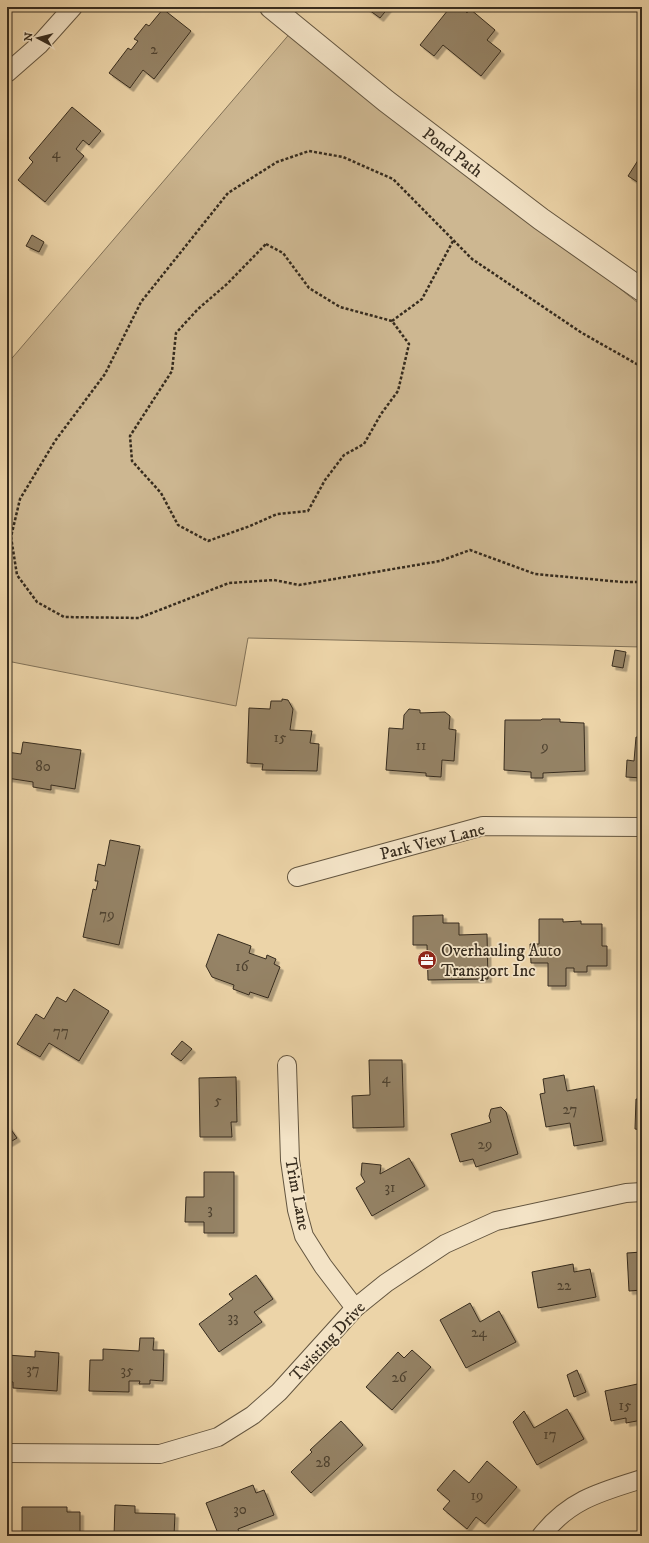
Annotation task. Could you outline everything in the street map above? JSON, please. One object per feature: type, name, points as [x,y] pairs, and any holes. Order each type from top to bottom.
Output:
[{"type":"street","points":[[7,74],[39,45],[73,7]]},
{"type":"street","name":"Pond Path","points":[[271,7],[386,101],[542,219],[642,290]]},
{"type":"street","name":"Park View Lane","points":[[297,877],[483,826],[642,827]]},
{"type":"street","name":"Trim Lane","points":[[287,1065],[290,1160],[297,1210],[304,1236],[324,1266],[356,1308]]},
{"type":"street","name":"Twisting Drive","points":[[7,1453],[90,1452],[160,1454],[218,1437],[253,1415],[279,1392],[356,1308],[386,1283],[445,1244],[496,1221],[626,1193],[642,1192]]},
{"type":"street","points":[[541,1536],[550,1524],[588,1497],[642,1479]]},
{"type":"path","points":[[642,367],[582,333],[472,259],[393,179],[343,157],[309,151],[277,162],[228,193],[141,302],[106,374],[55,441],[20,499],[11,537],[17,575],[37,602],[64,617],[138,618],[229,583],[274,580],[299,585],[440,560],[470,550],[535,574],[622,582],[642,582]]},
{"type":"path","points":[[392,321],[422,299],[453,241]]},
{"type":"path","points":[[266,244],[283,253],[309,288],[340,307],[392,321],[409,344],[398,391],[381,414],[364,444],[344,455],[325,480],[308,511],[277,514],[250,526],[208,541],[178,525],[161,493],[132,461],[130,436],[172,371],[176,333],[198,309],[227,284],[266,244]]},
{"type":"shaded area","points":[[292,31],[642,306],[642,647],[248,638],[236,706],[7,661],[7,364]]},
{"type":"building","points":[[365,7],[389,7],[380,18]]},
{"type":"building","points":[[444,7],[465,7],[464,10],[467,13],[470,9],[495,30],[487,40],[501,51],[481,76],[443,45],[434,56],[420,45],[448,10]]},
{"type":"building","points":[[163,9],[191,31],[154,79],[143,70],[130,88],[109,73],[128,48],[131,50],[138,41],[134,39],[146,24],[149,26]]},
{"type":"building","points":[[72,107],[101,131],[89,145],[83,140],[76,149],[84,156],[45,202],[18,180],[33,162],[29,158]]},
{"type":"building","points":[[642,154],[642,185],[628,176]]},
{"type":"building","points":[[32,235],[44,242],[39,252],[26,246]]},
{"type":"building","points":[[615,650],[626,652],[623,668],[612,666]]},
{"type":"building","points":[[282,699],[288,700],[293,709],[290,730],[312,731],[310,743],[319,744],[317,771],[262,770],[263,764],[247,763],[249,708],[270,709],[271,701],[282,701]]},
{"type":"building","points":[[409,709],[420,710],[420,713],[445,712],[450,716],[449,729],[456,730],[454,761],[442,760],[441,777],[426,776],[426,773],[386,770],[389,728],[403,729],[404,715]]},
{"type":"building","points":[[560,719],[560,722],[584,723],[585,771],[543,773],[543,778],[531,778],[531,772],[504,770],[505,720]]},
{"type":"building","points":[[636,737],[642,738],[642,778],[626,777],[627,760],[634,761]]},
{"type":"building","points":[[23,742],[81,750],[75,789],[51,785],[51,790],[33,787],[33,782],[7,778],[7,752],[21,754]]},
{"type":"building","points":[[110,840],[140,846],[119,945],[83,937],[93,889],[96,890],[98,881],[95,881],[98,864],[105,866]]},
{"type":"building","points":[[443,915],[443,923],[459,923],[459,935],[487,934],[488,979],[428,980],[427,945],[413,945],[413,916]]},
{"type":"building","points":[[539,919],[563,919],[563,922],[581,921],[581,924],[602,924],[602,946],[607,946],[607,966],[587,966],[587,972],[574,972],[574,968],[566,968],[566,986],[548,986],[548,963],[531,963],[530,944],[539,944]]},
{"type":"building","points":[[218,934],[251,946],[249,953],[266,959],[267,955],[276,959],[274,964],[280,967],[268,998],[250,992],[249,995],[233,989],[234,985],[212,977],[206,966]]},
{"type":"building","points":[[74,989],[109,1011],[79,1061],[49,1043],[40,1057],[17,1044],[36,1014],[44,1019],[57,997],[66,1002]]},
{"type":"building","points":[[182,1041],[192,1049],[181,1061],[171,1054]]},
{"type":"building","points":[[369,1060],[402,1060],[404,1127],[353,1128],[352,1096],[370,1095]]},
{"type":"building","points":[[564,1075],[567,1091],[594,1086],[603,1141],[574,1146],[570,1123],[546,1127],[540,1094],[545,1093],[543,1079]]},
{"type":"building","points":[[236,1077],[237,1122],[231,1122],[232,1137],[200,1137],[199,1078]]},
{"type":"building","points":[[636,1099],[642,1099],[642,1130],[635,1129]]},
{"type":"building","points":[[501,1107],[506,1112],[518,1154],[476,1167],[473,1159],[460,1162],[451,1134],[491,1122],[489,1116],[491,1109]]},
{"type":"building","points":[[7,1124],[17,1138],[7,1144]]},
{"type":"building","points":[[409,1158],[425,1186],[372,1216],[356,1188],[365,1182],[361,1175],[362,1163],[381,1165],[380,1174]]},
{"type":"building","points":[[204,1172],[234,1172],[234,1233],[204,1233],[204,1222],[185,1222],[186,1197],[204,1197]]},
{"type":"building","points":[[642,1252],[642,1290],[629,1291],[627,1253]]},
{"type":"building","points":[[573,1264],[574,1272],[590,1269],[596,1297],[538,1308],[532,1272]]},
{"type":"building","points":[[256,1275],[273,1299],[254,1312],[262,1322],[219,1352],[199,1324],[233,1299],[229,1294]]},
{"type":"building","points":[[470,1303],[480,1322],[499,1311],[516,1342],[466,1368],[440,1320]]},
{"type":"building","points":[[140,1338],[154,1338],[153,1350],[164,1350],[163,1381],[150,1380],[150,1384],[139,1384],[140,1381],[129,1381],[129,1392],[89,1391],[90,1360],[103,1360],[103,1349],[139,1351]]},
{"type":"building","points":[[412,1350],[431,1367],[392,1410],[366,1387],[398,1352],[404,1358]]},
{"type":"building","points":[[35,1351],[59,1353],[57,1391],[13,1388],[13,1382],[7,1381],[7,1355],[35,1357]]},
{"type":"building","points":[[577,1370],[586,1392],[574,1397],[567,1375]]},
{"type":"building","points":[[642,1383],[642,1420],[626,1423],[626,1418],[611,1421],[605,1391]]},
{"type":"building","points":[[567,1409],[584,1439],[537,1465],[513,1422],[524,1411],[534,1428]]},
{"type":"building","points":[[341,1421],[363,1445],[311,1493],[291,1472],[312,1452],[310,1450]]},
{"type":"building","points":[[487,1461],[517,1487],[485,1524],[476,1517],[467,1529],[443,1509],[450,1501],[437,1490],[454,1470],[469,1483]]},
{"type":"building","points":[[253,1485],[256,1493],[264,1490],[274,1515],[238,1529],[240,1536],[219,1536],[206,1503]]},
{"type":"building","points":[[115,1505],[135,1506],[135,1513],[175,1514],[174,1536],[114,1536]]},
{"type":"building","points":[[22,1507],[67,1507],[67,1512],[80,1512],[80,1536],[22,1536]]},
{"type":"place","name":"Overhauling Auto Transport Inc","points":[[427,960]]}]
